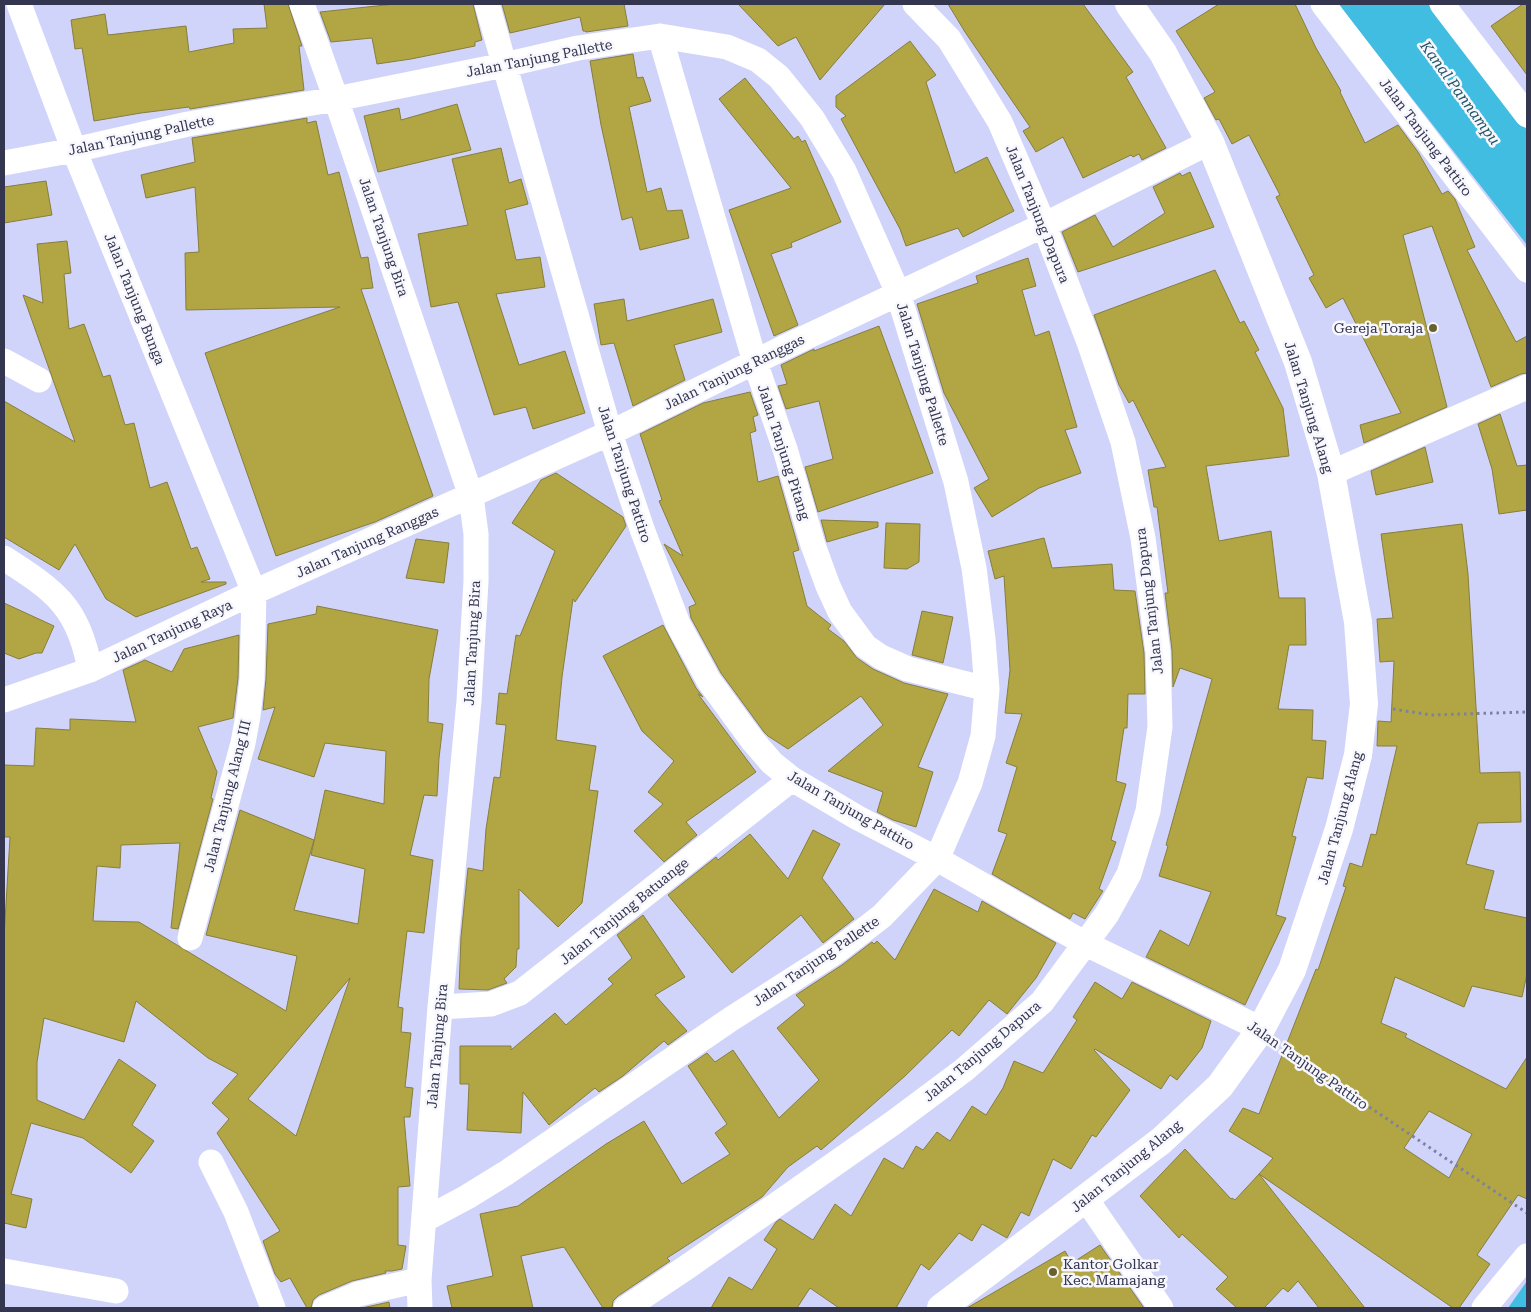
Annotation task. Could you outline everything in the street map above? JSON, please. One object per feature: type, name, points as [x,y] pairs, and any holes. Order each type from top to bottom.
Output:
[{"type":"street","name":"Jalan Tanjung Bunga","points":[[19,4],[74,150],[254,592]]},
{"type":"street","name":"Jalan Tanjung Bira","points":[[302,4],[336,98],[471,496],[476,534],[476,572],[469,690],[440,1007],[419,1280],[420,1308]]},
{"type":"street","name":"Jalan Tanjung Pattiro","points":[[487,4],[610,432],[642,529],[678,624],[709,681],[772,763],[792,779],[858,818],[937,859],[1086,944],[1261,1029]]},
{"type":"street","name":"Jalan Tanjung Dapura","points":[[626,1308],[690,1266],[893,1123],[964,1070],[1042,1002],[1107,914],[1129,874],[1148,811],[1160,727],[1158,652],[1143,538],[1123,442],[1089,342],[1044,225],[1000,122],[949,39],[915,4]]},
{"type":"street","name":"Jalan Tanjung Alang","points":[[941,1308],[1161,1141],[1220,1086],[1261,1029],[1292,970],[1339,829],[1358,755],[1364,704],[1358,622],[1331,473],[1298,362],[1210,142],[1163,53],[1129,4]]},
{"type":"street","name":"Jalan Tanjung Pattiro","points":[[1323,4],[1527,270]]},
{"type":"street","points":[[1442,4],[1527,115]]},
{"type":"street","name":"Jalan Tanjung Pallette","points":[[4,163],[74,150],[188,124],[336,98],[578,48],[660,36],[727,47],[758,60],[779,77],[812,118],[844,171],[898,293],[956,482],[974,568],[987,689],[983,736],[970,783],[937,859],[882,916],[834,953],[731,1019],[506,1173],[424,1220]]},
{"type":"street","name":"Jalan Tanjung Pitang","points":[[660,36],[755,362],[785,449],[813,545],[840,612],[865,646],[881,658],[908,669],[987,689]]},
{"type":"street","name":"Jalan Tanjung Ranggas","points":[[254,592],[610,432],[1044,225],[1210,142]]},
{"type":"street","points":[[4,361],[39,380]]},
{"type":"street","points":[[1331,473],[1527,387]]},
{"type":"street","points":[[4,558],[60,599],[76,621],[86,647],[90,670]]},
{"type":"street","name":"Jalan Tanjung Raya","points":[[4,700],[90,670],[254,592]]},
{"type":"street","name":"Jalan Tanjung Alang III","points":[[190,938],[243,743],[252,679],[254,592]]},
{"type":"street","name":"Jalan Tanjung Batuange","points":[[440,1007],[491,1004],[520,993],[792,779]]},
{"type":"street","points":[[211,1162],[236,1212],[273,1308]]},
{"type":"street","points":[[1086,1199],[1161,1308]]},
{"type":"street","points":[[1484,1308],[1527,1256]]},
{"type":"street","points":[[4,1274],[116,1291]]},
{"type":"street","points":[[325,1308],[358,1294],[419,1280]]},
{"type":"path","points":[[1364,704],[1431,715],[1527,712]]},
{"type":"path","name":"Jalan Tanjung Pattiro","points":[[1261,1029],[1276,1044],[1298,1060],[1527,1213]]},
{"type":"water","name":"Kanal Pannampu","points":[[1338,4],[1428,4],[1527,130],[1527,245]]},
{"type":"water","points":[[1527,1281],[1527,1308],[1508,1308]]},
{"type":"building","points":[[264,4],[288,4],[302,46],[299,46],[304,90],[190,109],[189,107],[141,113],[94,121],[82,48],[75,49],[71,20],[105,14],[108,35],[186,26],[189,52],[234,43],[233,29],[267,28]]},
{"type":"building","points":[[395,4],[473,4],[482,40],[475,42],[475,46],[377,64],[372,38],[331,42],[320,12]]},
{"type":"building","points":[[502,4],[624,4],[628,26],[586,32],[583,31],[580,17],[510,33]]},
{"type":"building","points":[[738,4],[885,4],[820,80],[796,37],[778,46]]},
{"type":"building","points":[[948,4],[1083,4],[1133,72],[1126,77],[1166,148],[1142,160],[1139,154],[1133,157],[1131,155],[1083,178],[1063,137],[1036,152],[1023,131],[1030,127]]},
{"type":"building","points":[[1219,4],[1295,4],[1316,48],[1341,91],[1365,143],[1398,125],[1418,152],[1442,194],[1448,191],[1455,199],[1475,247],[1467,250],[1516,342],[1527,336],[1527,373],[1491,387],[1432,226],[1403,235],[1447,407],[1364,443],[1360,425],[1401,413],[1343,298],[1326,308],[1309,278],[1314,275],[1276,197],[1280,195],[1249,135],[1232,144],[1219,119],[1216,120],[1204,98],[1215,92],[1176,31]]},
{"type":"building","points":[[1523,4],[1527,4],[1527,75],[1491,26]]},
{"type":"building","points":[[910,41],[936,75],[926,82],[955,173],[987,157],[1014,211],[963,237],[958,228],[906,246],[900,229],[841,119],[846,116],[836,107],[836,96]]},
{"type":"building","points":[[633,54],[637,78],[643,77],[651,101],[629,107],[647,192],[661,188],[667,211],[682,210],[689,238],[640,250],[632,217],[622,220],[601,125],[590,61]]},
{"type":"building","points":[[745,78],[794,139],[798,136],[802,142],[805,140],[841,222],[791,243],[792,247],[771,254],[798,325],[774,336],[729,210],[791,188],[719,99]]},
{"type":"building","points":[[457,104],[471,150],[378,172],[364,116],[399,108],[401,120]]},
{"type":"building","points":[[307,118],[307,123],[316,121],[328,175],[339,172],[361,258],[368,257],[373,288],[361,289],[433,496],[375,522],[276,556],[205,353],[340,307],[186,310],[185,253],[199,252],[195,187],[146,198],[141,175],[195,162],[192,138]]},
{"type":"building","points":[[501,148],[509,183],[521,179],[528,204],[505,210],[516,260],[540,257],[545,287],[496,294],[519,365],[565,351],[585,413],[533,429],[526,407],[494,415],[458,302],[431,307],[418,234],[468,225],[452,159]]},
{"type":"building","points":[[1190,172],[1214,227],[1078,272],[1062,232],[1095,215],[1113,247],[1165,213],[1153,187],[1180,173],[1182,176]]},
{"type":"building","points":[[46,181],[52,215],[4,223],[4,187]]},
{"type":"building","points":[[67,241],[71,273],[64,274],[69,329],[84,324],[103,377],[110,375],[125,425],[134,423],[150,488],[167,482],[191,549],[197,547],[210,579],[201,582],[226,582],[226,584],[136,617],[106,599],[75,544],[59,570],[4,537],[4,401],[75,442],[23,295],[43,303],[37,244]]},
{"type":"building","points":[[1028,258],[1036,286],[1022,290],[1035,336],[1049,331],[1077,427],[1065,430],[1081,473],[1039,488],[992,517],[974,488],[989,479],[944,393],[917,304],[978,283],[976,276]]},
{"type":"building","points":[[1215,270],[1240,323],[1244,321],[1259,350],[1255,352],[1283,408],[1289,456],[1206,466],[1219,541],[1271,531],[1279,598],[1305,598],[1306,645],[1289,645],[1278,709],[1313,710],[1312,740],[1326,741],[1323,779],[1307,777],[1292,836],[1296,837],[1276,915],[1286,918],[1245,1005],[1146,957],[1160,930],[1189,946],[1211,892],[1159,876],[1212,679],[1180,668],[1173,687],[1172,650],[1165,593],[1168,593],[1157,507],[1154,507],[1148,470],[1166,467],[1133,400],[1129,403],[1119,385],[1094,315]]},
{"type":"building","points":[[624,299],[627,321],[713,299],[722,332],[674,345],[685,380],[633,406],[614,343],[601,345],[594,304]]},
{"type":"building","points":[[879,326],[933,473],[818,512],[805,467],[833,459],[819,401],[786,409],[778,386],[787,384],[781,365],[814,349],[814,351]]},
{"type":"building","points":[[750,392],[758,415],[753,417],[756,431],[750,433],[758,482],[778,476],[799,550],[793,552],[807,606],[831,625],[828,629],[844,641],[857,658],[873,669],[904,683],[948,694],[918,767],[933,772],[916,827],[893,820],[877,812],[883,792],[828,771],[883,725],[861,696],[788,749],[764,732],[721,673],[691,618],[689,607],[696,604],[664,544],[683,556],[659,501],[662,500],[640,434],[703,403]]},
{"type":"building","points":[[1500,414],[1517,466],[1527,465],[1527,510],[1499,514],[1492,469],[1478,424]]},
{"type":"building","points":[[1425,447],[1433,482],[1376,495],[1371,471]]},
{"type":"building","points":[[556,473],[623,517],[626,526],[575,602],[573,599],[562,677],[556,740],[596,746],[589,790],[598,791],[582,903],[558,927],[519,889],[519,949],[517,949],[516,967],[504,979],[507,983],[488,990],[459,989],[461,937],[468,868],[483,871],[486,829],[494,777],[500,778],[506,725],[496,724],[499,693],[507,694],[516,635],[520,636],[555,551],[512,523],[541,480]]},
{"type":"building","points":[[821,520],[878,522],[878,527],[827,542]]},
{"type":"building","points":[[886,523],[920,524],[919,562],[907,569],[884,568]]},
{"type":"building","points":[[1462,524],[1468,574],[1480,773],[1520,772],[1521,822],[1478,823],[1466,864],[1494,871],[1484,909],[1527,918],[1527,974],[1522,997],[1472,986],[1464,1007],[1395,977],[1381,1023],[1407,1034],[1405,1037],[1506,1089],[1527,1057],[1527,1199],[1518,1195],[1477,1255],[1490,1264],[1459,1308],[1453,1308],[1259,1174],[1273,1158],[1229,1131],[1243,1108],[1259,1114],[1316,969],[1318,970],[1346,887],[1343,886],[1350,863],[1362,867],[1371,834],[1376,835],[1397,746],[1377,746],[1378,721],[1391,722],[1394,661],[1380,662],[1377,619],[1393,618],[1381,534]],"holes":[[[1429,1111],[1472,1134],[1449,1178],[1404,1148]]]},
{"type":"building","points":[[1044,538],[1052,568],[1112,564],[1114,590],[1135,591],[1144,653],[1145,694],[1128,694],[1127,728],[1124,728],[1116,781],[1126,784],[1111,840],[1116,842],[1099,889],[1103,891],[1085,919],[1073,913],[1070,919],[992,874],[1007,834],[998,831],[1017,767],[1006,763],[1022,714],[1005,713],[1010,670],[1004,576],[995,579],[988,551]]},
{"type":"building","points":[[416,539],[449,543],[444,583],[406,578]]},
{"type":"building","points":[[4,603],[54,626],[42,653],[36,653],[19,659],[4,653]]},
{"type":"building","points":[[317,606],[438,630],[429,679],[428,722],[443,724],[437,796],[424,795],[410,855],[433,860],[424,933],[407,931],[398,1007],[403,1008],[401,1032],[411,1033],[405,1087],[413,1088],[410,1117],[404,1117],[410,1186],[398,1187],[398,1245],[406,1246],[402,1269],[385,1271],[386,1273],[352,1281],[319,1295],[313,1300],[311,1308],[307,1308],[290,1278],[281,1282],[275,1274],[263,1241],[280,1231],[217,1133],[229,1119],[212,1103],[238,1074],[208,1058],[136,1001],[124,1042],[44,1018],[37,1062],[37,1100],[84,1120],[119,1059],[156,1085],[132,1125],[154,1141],[131,1173],[83,1138],[31,1123],[11,1194],[32,1199],[26,1228],[4,1223],[4,937],[10,837],[4,837],[4,765],[34,766],[36,728],[70,730],[70,719],[136,722],[123,670],[145,660],[172,672],[184,649],[239,635],[238,678],[233,718],[198,727],[217,772],[211,798],[213,799],[178,929],[171,928],[180,843],[121,845],[120,868],[97,866],[93,921],[139,922],[286,1011],[297,956],[206,935],[240,810],[314,840],[294,910],[358,924],[365,869],[311,855],[325,790],[384,804],[386,751],[325,743],[314,777],[258,759],[275,707],[263,710],[268,624],[316,614]],"holes":[[[350,978],[296,1136],[248,1099]]]},
{"type":"building","points":[[922,611],[953,617],[943,663],[912,655]]},
{"type":"building","points":[[663,625],[696,688],[703,697],[698,694],[756,772],[686,822],[697,835],[664,862],[634,831],[663,804],[648,792],[674,761],[642,731],[603,656]]},
{"type":"building","points":[[813,830],[840,844],[822,878],[854,919],[823,943],[801,915],[732,973],[668,895],[716,857],[718,860],[750,834],[788,879]]},
{"type":"building","points":[[934,889],[978,912],[982,901],[1056,943],[1036,978],[1007,1014],[989,1000],[959,1036],[952,1030],[905,1076],[821,1150],[817,1146],[788,1167],[762,1197],[667,1258],[670,1261],[618,1296],[613,1301],[612,1308],[603,1308],[564,1247],[521,1256],[533,1308],[452,1308],[447,1286],[493,1276],[480,1214],[518,1206],[606,1144],[644,1121],[682,1184],[730,1154],[715,1133],[727,1124],[688,1066],[707,1053],[715,1062],[733,1050],[779,1118],[819,1080],[777,1028],[805,1005],[796,995],[842,965],[872,942],[874,944],[877,941],[895,960]]},
{"type":"building","points":[[643,915],[685,977],[655,995],[687,1031],[668,1045],[664,1041],[623,1076],[599,1092],[595,1088],[549,1125],[523,1092],[521,1133],[467,1130],[469,1084],[460,1084],[460,1046],[511,1046],[511,1050],[555,1013],[566,1025],[613,984],[608,979],[632,958],[617,935]]},
{"type":"building","points":[[1095,982],[1122,999],[1132,982],[1211,1021],[1202,1048],[1177,1080],[1170,1075],[1161,1089],[1095,1049],[1130,1090],[1096,1137],[1092,1135],[1071,1169],[1053,1159],[1029,1216],[1021,1212],[1007,1238],[982,1224],[972,1241],[959,1233],[929,1270],[921,1264],[896,1308],[839,1308],[810,1288],[797,1308],[711,1308],[729,1277],[752,1290],[777,1249],[764,1240],[780,1219],[813,1240],[835,1204],[851,1216],[884,1158],[903,1169],[916,1146],[923,1150],[937,1132],[950,1141],[972,1106],[986,1115],[1003,1088],[1014,1061],[1043,1073],[1077,1020],[1073,1017]]},
{"type":"building","points":[[1185,1149],[1231,1199],[1235,1200],[1259,1174],[1365,1308],[1319,1308],[1298,1281],[1288,1292],[1283,1288],[1264,1308],[1237,1308],[1216,1289],[1228,1277],[1182,1234],[1179,1238],[1140,1196]]},
{"type":"building","points":[[1100,1245],[1144,1308],[967,1308],[1065,1251],[1072,1263]]},
{"type":"building","points":[[389,1302],[390,1308],[362,1308]]},
{"type":"place","name":"Gereja Toraja","points":[[1433,328]]},
{"type":"place","name":"Kantor Golkar Kec. Mamajang","points":[[1053,1272]]}]
